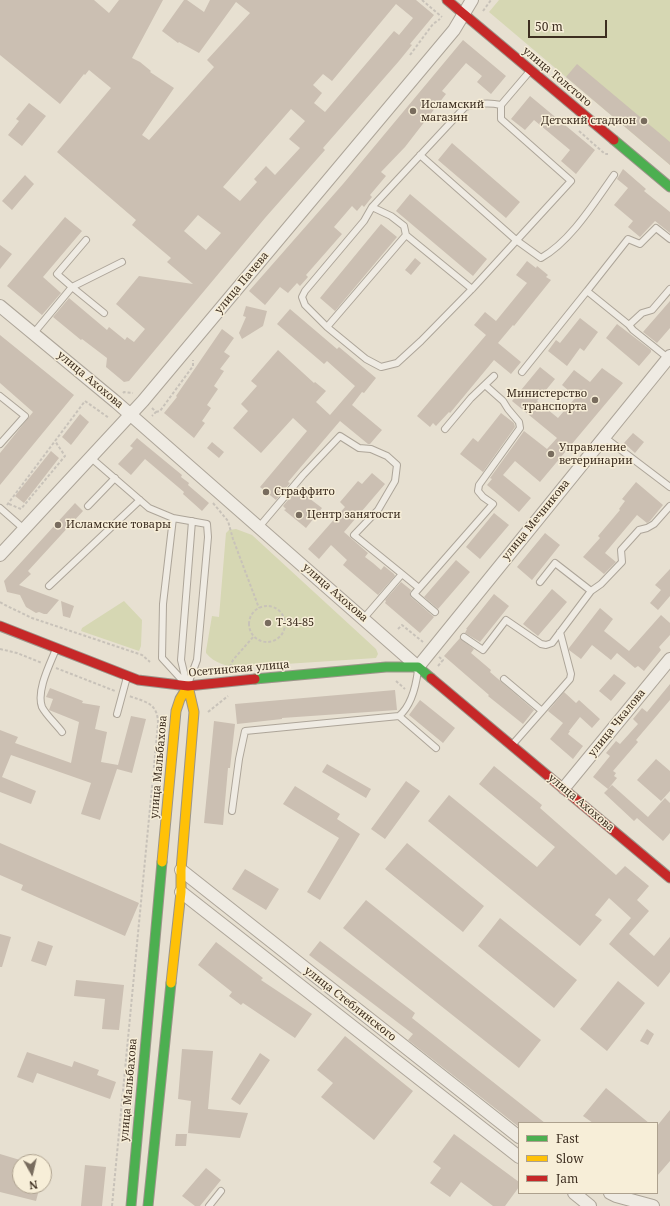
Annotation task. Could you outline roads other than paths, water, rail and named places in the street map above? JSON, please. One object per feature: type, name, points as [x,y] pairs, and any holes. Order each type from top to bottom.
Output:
[{"type":"main road","name":"улица Толстого","points":[[447,0],[670,187]]},
{"type":"main road","name":"Осетинская улица","points":[[0,626],[138,680],[188,686],[386,667],[418,666]]},
{"type":"main road","name":"улица Ахохова","points":[[418,666],[670,878]]},
{"type":"main road","points":[[148,1206],[181,892],[181,870],[194,712],[188,686]]},
{"type":"main road","name":"улица Мальбахова","points":[[131,1206],[176,711],[180,699],[188,686]]},
{"type":"street","name":"улица Пачева","points":[[0,556],[143,401],[454,30],[472,0]]},
{"type":"street","name":"улица Ахохова","points":[[0,306],[130,414],[418,666]]},
{"type":"street","name":"улица Мечникова","points":[[418,666],[669,357]]},
{"type":"street","name":"улица Чкалова","points":[[564,788],[670,658]]},
{"type":"street","name":"улица Стеблинского","points":[[181,870],[518,1136]]},
{"type":"street","name":"улица Стеблинского","points":[[181,892],[518,1156]]},
{"type":"street","points":[[575,1194],[590,1206]]},
{"type":"street","points":[[612,1194],[653,1206]]},
{"type":"lane","points":[[501,105],[489,102],[478,103],[465,107],[372,207],[364,221],[305,291],[302,297],[305,305],[327,327],[366,359],[381,366],[397,363],[472,289],[571,181],[501,119],[501,105],[531,70]]},
{"type":"lane","points":[[420,155],[516,240],[541,258],[552,252],[577,225],[614,175]]},
{"type":"lane","points":[[372,207],[391,216],[404,226],[406,235],[472,289]]},
{"type":"lane","points":[[522,372],[628,239],[640,244],[656,228],[670,239]]},
{"type":"lane","points":[[327,327],[406,235]]},
{"type":"lane","points":[[86,240],[57,274],[104,313]]},
{"type":"lane","points":[[33,334],[72,287],[122,262]]},
{"type":"lane","points":[[629,326],[642,313],[652,310],[670,290]]},
{"type":"lane","points":[[587,291],[633,330],[669,357]]},
{"type":"lane","points":[[445,429],[471,398],[494,376]]},
{"type":"lane","points":[[435,612],[414,594],[493,504],[483,497],[478,491],[479,485],[520,428],[520,422],[502,401],[485,385]]},
{"type":"lane","points":[[0,396],[25,416],[0,444]]},
{"type":"lane","points":[[259,527],[303,475],[340,436],[359,448],[371,450],[387,456],[397,465],[395,481],[378,510],[354,535],[419,588]]},
{"type":"lane","points":[[604,437],[670,487]]},
{"type":"lane","points":[[90,457],[149,508],[173,518],[207,524],[208,537],[197,660],[188,686]]},
{"type":"lane","points":[[88,506],[115,478]]},
{"type":"lane","points":[[49,586],[140,500]]},
{"type":"lane","points":[[464,637],[483,650],[506,620],[541,644],[546,645],[552,643],[591,591],[601,584],[622,562],[621,550],[640,530],[654,524],[670,506]]},
{"type":"lane","points":[[1,509],[24,529]]},
{"type":"lane","points":[[173,518],[163,604],[162,658],[188,686]]},
{"type":"lane","points":[[188,686],[181,660],[192,522]]},
{"type":"lane","points":[[540,582],[555,563],[591,591]]},
{"type":"lane","points":[[364,618],[402,574]]},
{"type":"lane","points":[[512,746],[570,679],[571,674],[560,632]]},
{"type":"lane","points":[[56,648],[42,687],[41,696],[42,707],[62,732]]},
{"type":"lane","points":[[232,811],[239,758],[245,732],[399,716],[405,711],[413,692],[416,684],[418,666]]},
{"type":"lane","points":[[116,714],[128,676]]},
{"type":"lane","points":[[504,678],[542,711]]},
{"type":"lane","points":[[399,716],[436,748]]},
{"type":"lane","points":[[209,1206],[221,1191]]},
{"type":"place","name":"Исламский магазин","points":[[413,111]]},
{"type":"place","name":"Детский стадион","points":[[644,121]]},
{"type":"place","name":"Министерство транспорта","points":[[595,400]]},
{"type":"place","name":"Управление ветеринарии","points":[[551,454]]},
{"type":"place","name":"Сграффито","points":[[266,492]]},
{"type":"place","name":"Центр занятости","points":[[299,515]]},
{"type":"place","name":"Исламские товары","points":[[58,525]]},
{"type":"place","name":"Т-34-85","points":[[268,623]]}]
